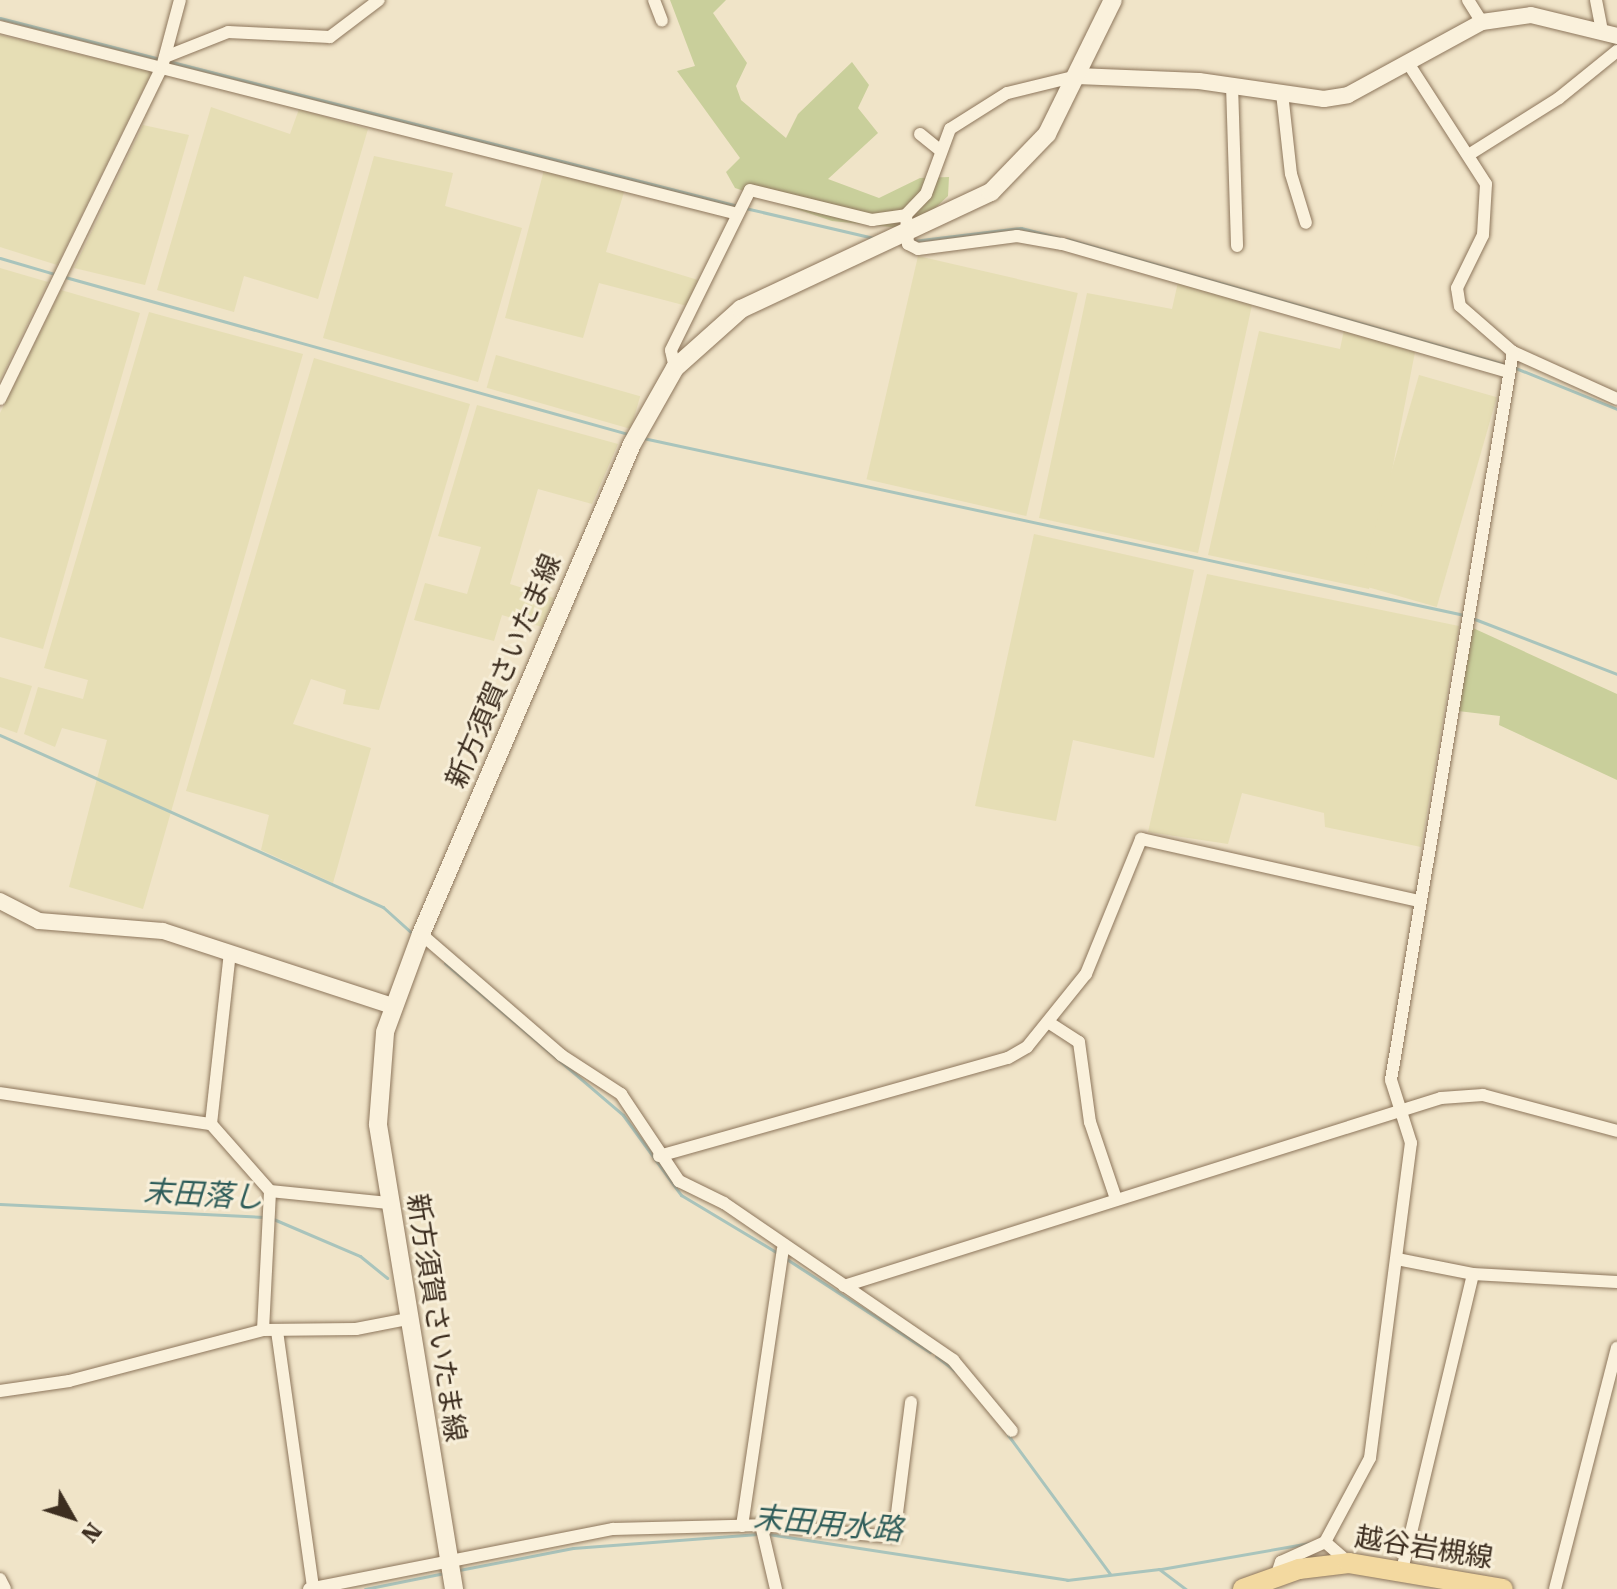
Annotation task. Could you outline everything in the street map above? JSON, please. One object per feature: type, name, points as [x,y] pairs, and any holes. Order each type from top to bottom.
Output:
[{"type":"main road","name":"新方須賀さいたま線","points":[[454,1589],[388,1203],[377,1096],[392,1006],[421,934],[632,444],[675,368],[741,309],[963,210],[1011,176],[1047,134],[1113,0]]},
{"type":"main road","name":"越谷岩槻線","points":[[1243,1589],[1276,1577],[1349,1563],[1503,1589]]},
{"type":"street","points":[[0,399],[163,62],[180,0]]},
{"type":"street","points":[[163,62],[228,32],[330,37],[379,0]]},
{"type":"street","points":[[654,0],[662,21]]},
{"type":"street","points":[[1468,0],[1482,22]]},
{"type":"street","points":[[1596,0],[1609,33]]},
{"type":"street","points":[[675,368],[671,350],[741,196],[761,190],[872,220],[906,215],[926,194],[950,129],[1007,93],[1077,76],[1232,85],[1282,93],[1348,95],[1482,22],[1531,15],[1609,33]]},
{"type":"street","points":[[0,27],[163,62],[734,213]]},
{"type":"street","points":[[1470,154],[1559,98],[1617,51]]},
{"type":"street","points":[[1408,63],[1470,154],[1488,202],[1483,235],[1457,288],[1460,306],[1513,352],[1617,399]]},
{"type":"street","points":[[1232,85],[1237,246]]},
{"type":"street","points":[[1282,93],[1291,174],[1306,223]]},
{"type":"street","points":[[920,134],[940,150]]},
{"type":"street","points":[[906,215],[908,237],[918,249],[1017,236],[1062,244],[1507,372]]},
{"type":"street","points":[[1276,1577],[1281,1562],[1325,1542],[1370,1458],[1411,1143],[1391,1080],[1507,372],[1513,352]]},
{"type":"street","points":[[659,1156],[1008,1058],[1048,1022],[1086,974],[1141,839],[1419,901]]},
{"type":"street","points":[[2,909],[39,921],[146,927],[392,1006]]},
{"type":"street","points":[[421,934],[561,1055],[621,1094],[659,1156],[679,1181],[724,1203],[783,1249],[953,1360],[1012,1431]]},
{"type":"street","points":[[211,1124],[230,952]]},
{"type":"street","points":[[1048,1022],[1079,1042],[1090,1122],[1116,1199]]},
{"type":"street","points":[[0,1093],[211,1124],[270,1191],[270,1331],[311,1588],[613,1529],[761,1525],[894,1537],[911,1402]]},
{"type":"street","points":[[844,1286],[1400,1108],[1483,1095],[1617,1131]]},
{"type":"street","points":[[270,1191],[388,1203]]},
{"type":"street","points":[[742,1526],[783,1249]]},
{"type":"street","points":[[1397,1259],[1473,1274],[1617,1282]]},
{"type":"street","points":[[1402,1570],[1473,1274]]},
{"type":"street","points":[[0,1391],[69,1381],[270,1331],[408,1319]]},
{"type":"street","points":[[1555,1589],[1617,1348]]},
{"type":"street","points":[[761,1525],[776,1589]]},
{"type":"street","points":[[1325,1542],[1349,1563]]},
{"type":"street","points":[[0,1579],[5,1589]]},
{"type":"shaded area","points":[[0,35],[152,72],[57,265],[0,247]]},
{"type":"shaded area","points":[[211,107],[290,134],[299,109],[368,129],[318,299],[244,276],[234,312],[157,290]]},
{"type":"shaded area","points":[[143,125],[189,135],[145,285],[74,268]]},
{"type":"shaded area","points":[[374,156],[453,173],[445,206],[522,228],[478,382],[323,338]]},
{"type":"shaded area","points":[[544,170],[624,192],[606,252],[698,280],[687,306],[599,283],[583,338],[505,318]]},
{"type":"shaded area","points":[[918,256],[1078,293],[1026,516],[866,479]]},
{"type":"shaded area","points":[[0,268],[48,282],[0,380]]},
{"type":"shaded area","points":[[1178,282],[1252,305],[1198,553],[1039,518],[1087,293],[1172,309]]},
{"type":"shaded area","points":[[61,290],[140,313],[43,649],[0,637],[0,413]]},
{"type":"shaded area","points":[[149,312],[303,354],[143,909],[69,887],[107,740],[62,728],[55,747],[24,734],[38,687],[83,699],[88,680],[44,668]]},
{"type":"shaded area","points":[[1344,330],[1415,352],[1369,589],[1208,555],[1259,331],[1340,349]]},
{"type":"shaded area","points":[[496,355],[640,396],[631,429],[487,388]]},
{"type":"shaded area","points":[[314,358],[470,404],[379,710],[343,704],[346,690],[311,679],[293,724],[371,748],[333,883],[261,850],[269,815],[186,791]]},
{"type":"shaded area","points":[[1419,375],[1497,397],[1437,607],[1359,585]]},
{"type":"shaded area","points":[[477,405],[618,444],[592,504],[538,489],[510,584],[554,598],[542,627],[502,615],[494,641],[414,620],[425,583],[467,594],[481,547],[438,536]]},
{"type":"shaded area","points":[[1034,534],[1194,570],[1154,758],[1073,740],[1056,821],[975,806]]},
{"type":"shaded area","points":[[1207,574],[1459,626],[1421,847],[1325,827],[1324,813],[1242,793],[1228,844],[1148,832]]},
{"type":"shaded area","points":[[0,677],[32,686],[17,733],[0,727]]},
{"type":"green space","points":[[670,0],[726,0],[713,13],[747,63],[736,86],[741,100],[786,138],[798,114],[852,62],[869,85],[858,108],[878,133],[828,179],[879,198],[920,178],[949,177],[948,196],[919,223],[901,228],[832,221],[735,188],[726,172],[740,158],[677,71],[695,66]]},
{"type":"green space","points":[[1473,628],[1617,694],[1617,780],[1499,725],[1500,716],[1458,711]]},
{"type":"waterway","points":[[0,18],[160,59]]},
{"type":"waterway","points":[[168,61],[738,206]]},
{"type":"waterway","points":[[745,208],[874,238]]},
{"type":"waterway","points":[[913,241],[1021,228],[1060,238]]},
{"type":"waterway","points":[[1067,239],[1506,365]]},
{"type":"waterway","points":[[0,258],[58,275]]},
{"type":"waterway","points":[[65,277],[628,434]]},
{"type":"waterway","points":[[1513,367],[1617,409]]},
{"type":"waterway","points":[[643,438],[1464,615]]},
{"type":"waterway","points":[[1472,618],[1617,674]]},
{"type":"waterway","points":[[0,735],[383,907],[413,934]]},
{"type":"waterway","points":[[445,963],[623,1115],[681,1195],[779,1254]]},
{"type":"waterway","name":"末田落し","points":[[0,1204],[264,1217]]},
{"type":"waterway","name":"末田落し","points":[[271,1218],[360,1256],[387,1278]]},
{"type":"waterway","points":[[785,1258],[930,1352]]},
{"type":"waterway","points":[[936,1356],[955,1371]]},
{"type":"waterway","points":[[1008,1435],[1110,1574]]},
{"type":"waterway","name":"末田用水路","points":[[459,1570],[573,1548],[761,1534]]},
{"type":"waterway","name":"末田用水路","points":[[768,1534],[1067,1580],[1159,1569],[1186,1589]]},
{"type":"waterway","points":[[1161,1569],[1310,1543]]},
{"type":"waterway","name":"末田用水路","points":[[365,1589],[444,1573]]}]
